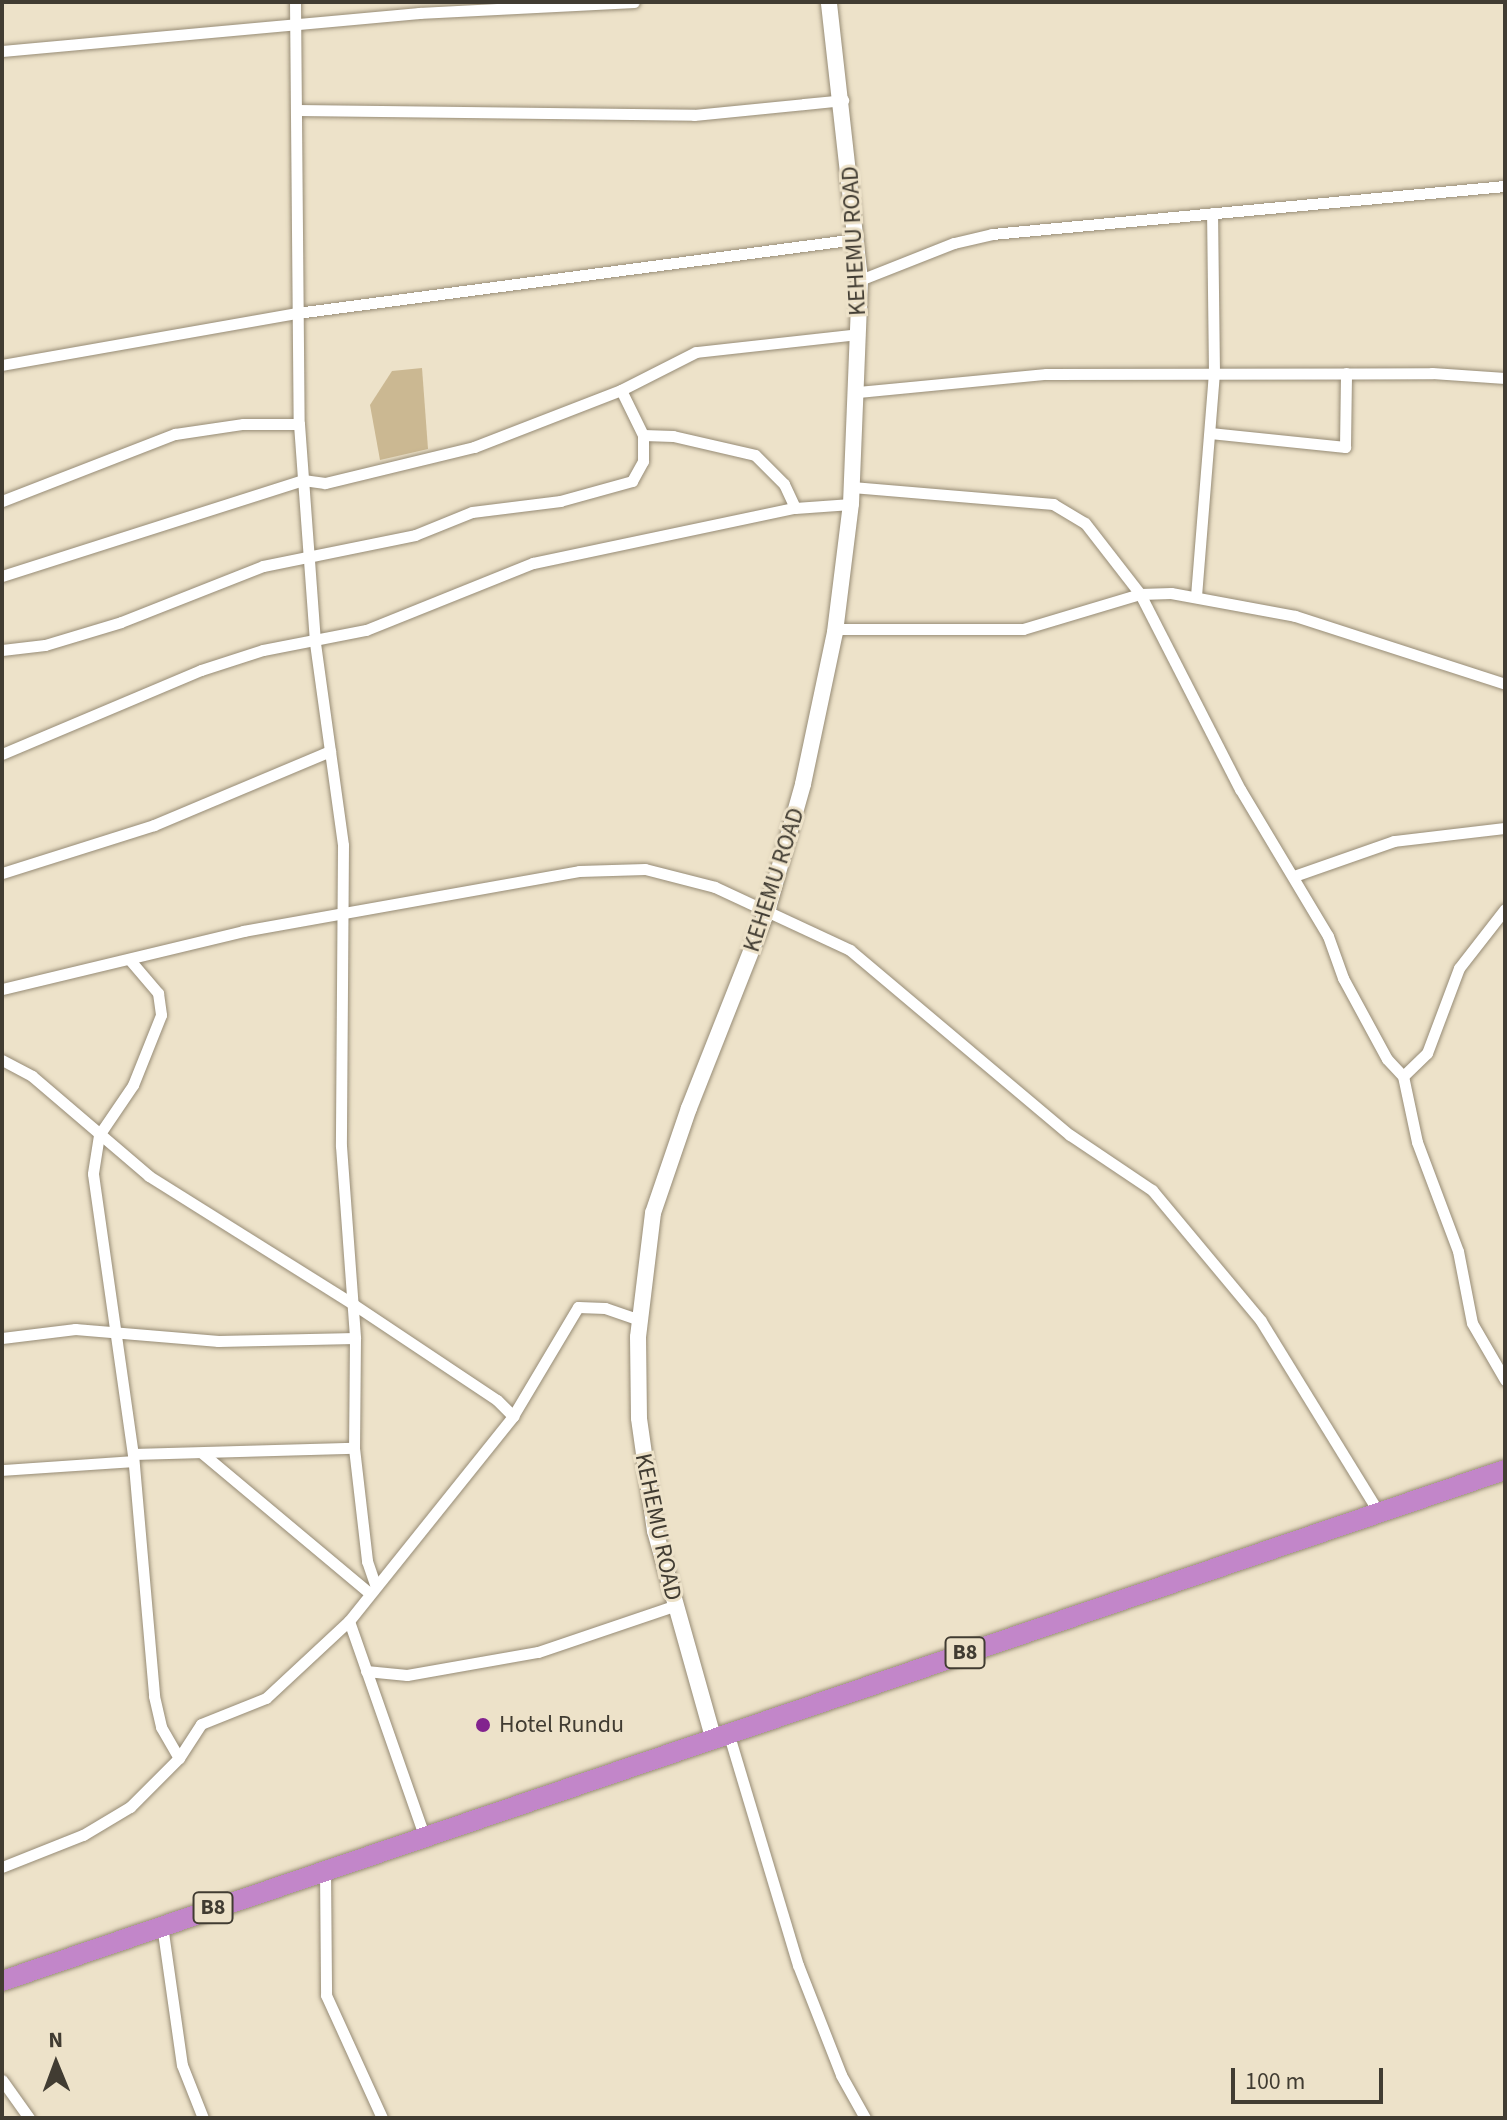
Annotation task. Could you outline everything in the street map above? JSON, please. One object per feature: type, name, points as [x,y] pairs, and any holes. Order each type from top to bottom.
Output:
[{"type":"highway","name":"B8","points":[[2,1981],[720,1734],[1505,1470]]},
{"type":"street","points":[[295,2],[299,424],[315,643],[343,845],[341,916],[345,958],[341,1146],[355,1338],[354,1448],[371,1588]]},
{"type":"street","points":[[2,51],[296,22],[634,2]]},
{"type":"street","name":"KEHEMU ROAD","points":[[720,1734],[674,1606],[643,1467],[639,1320],[647,1243],[665,1171],[768,908],[803,784],[836,629],[851,504],[858,392],[860,280],[843,100],[829,2]]},
{"type":"street","points":[[297,110],[694,115],[843,100]]},
{"type":"street","points":[[860,280],[930,251],[992,234],[1505,186]]},
{"type":"street","points":[[1196,596],[1214,373],[1212,213]]},
{"type":"street","points":[[2,365],[297,313],[856,239]]},
{"type":"street","points":[[2,576],[303,480],[325,483],[474,447],[621,390],[696,352],[859,334]]},
{"type":"street","points":[[1210,433],[1345,447],[1346,373]]},
{"type":"street","points":[[858,392],[1046,374],[1346,373],[1505,378]]},
{"type":"street","points":[[2,650],[45,645],[121,622],[263,566],[415,535],[472,512],[560,501],[620,487],[640,473],[643,435],[621,390]]},
{"type":"street","points":[[2,501],[175,434],[243,424],[299,424]]},
{"type":"street","points":[[643,435],[673,436],[755,455],[784,484],[795,508]]},
{"type":"street","points":[[852,487],[1062,506],[1085,523],[1140,594],[1240,789],[1294,876],[1380,1046],[1403,1076],[1417,1142],[1458,1251],[1472,1323],[1505,1380]]},
{"type":"street","points":[[2,754],[201,670],[263,650],[315,643],[366,630],[533,563],[795,508],[851,504]]},
{"type":"street","points":[[836,629],[1023,629],[1140,594],[1196,596],[1295,616],[1505,684]]},
{"type":"street","points":[[2,873],[154,825],[330,751]]},
{"type":"street","points":[[1294,876],[1394,841],[1505,828]]},
{"type":"street","points":[[2,989],[243,931],[611,868],[679,875],[768,908],[850,950],[1070,1135],[1152,1190],[1261,1321],[1378,1511]]},
{"type":"street","points":[[1403,1076],[1427,1053],[1459,968],[1505,909]]},
{"type":"street","points":[[129,959],[158,993],[161,1015],[133,1085],[99,1135],[93,1174],[133,1458],[154,1696],[166,1739],[179,1758]]},
{"type":"street","points":[[2,1060],[32,1076],[149,1176],[353,1304],[497,1400],[513,1416]]},
{"type":"street","points":[[2,1867],[83,1835],[122,1812],[179,1758],[201,1724],[266,1698],[349,1621],[371,1588],[513,1416],[578,1307],[605,1308],[639,1320]]},
{"type":"street","points":[[2,1338],[75,1329],[117,1336],[355,1338]]},
{"type":"street","points":[[2,1470],[202,1453],[354,1448]]},
{"type":"street","points":[[202,1453],[371,1588]]},
{"type":"street","points":[[366,1671],[407,1675],[538,1652],[674,1606]]},
{"type":"street","points":[[349,1621],[424,1835]]},
{"type":"street","points":[[720,1734],[798,1965],[841,2075],[865,2118]]},
{"type":"street","points":[[325,1870],[326,1995],[382,2118]]},
{"type":"street","points":[[162,1925],[182,2065],[203,2118]]},
{"type":"street","points":[[2,2080],[29,2118]]},
{"type":"shaded area","points":[[422,368],[428,449],[380,460],[370,405],[392,371]]},
{"type":"place","name":"Hotel Rundu","points":[[483,1725]]}]
